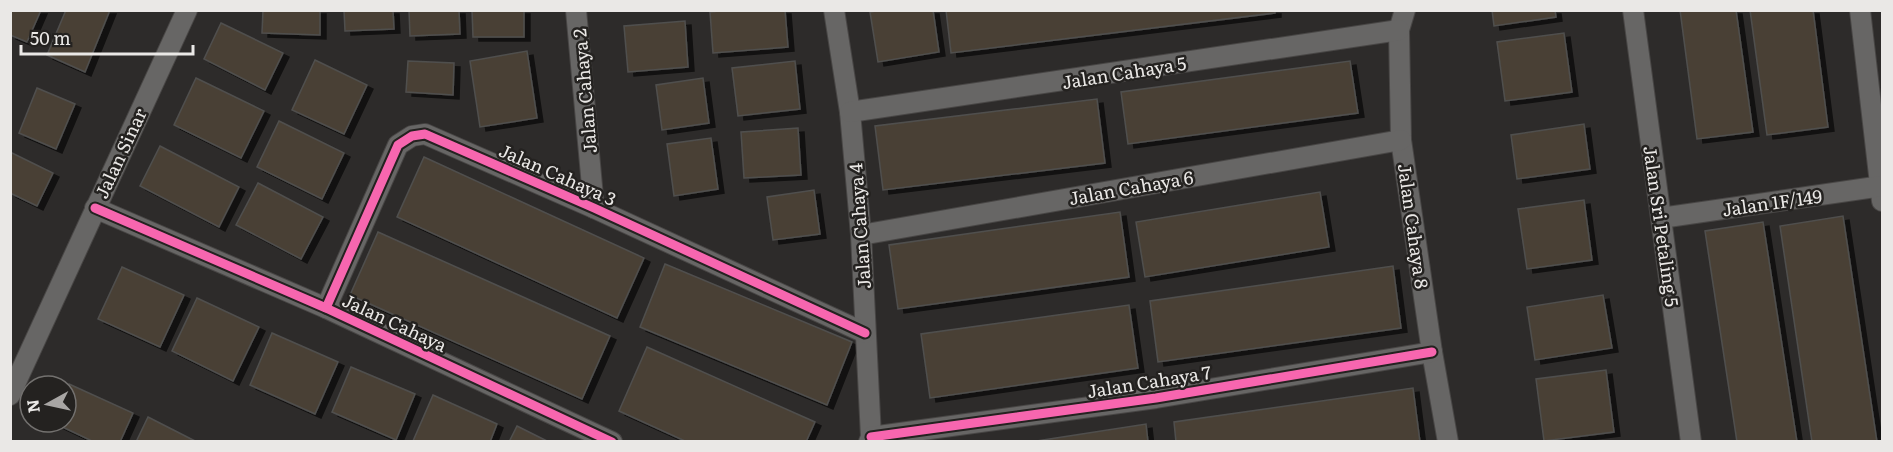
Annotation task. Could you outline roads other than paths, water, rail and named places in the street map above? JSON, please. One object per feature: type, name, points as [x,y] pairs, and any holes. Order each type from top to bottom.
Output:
[{"type":"street","name":"Jalan Sinar","points":[[10,395],[187,10]]},
{"type":"street","name":"Jalan Cahaya 2","points":[[576,10],[594,207]]},
{"type":"street","name":"Jalan Cahaya 4","points":[[834,10],[850,112],[861,235],[870,439]]},
{"type":"street","name":"Jalan Cahaya 8","points":[[1405,10],[1399,30],[1401,140],[1432,352],[1448,441]]},
{"type":"street","name":"Jalan Sri Petaling 5","points":[[1633,10],[1691,441]]},
{"type":"street","points":[[1860,10],[1882,191]]},
{"type":"street","name":"Jalan Cahaya 5","points":[[850,112],[1399,30]]},
{"type":"street","name":"Jalan Cahaya 3","points":[[326,308],[398,145],[412,136],[425,134],[594,207],[865,333]]},
{"type":"street","name":"Jalan Cahaya 6","points":[[861,235],[1401,140]]},
{"type":"street","name":"Jalan 1F/149","points":[[1661,218],[1882,191]]},
{"type":"street","name":"Jalan Cahaya","points":[[95,208],[326,308],[612,441]]},
{"type":"street","name":"Jalan Cahaya 7","points":[[870,439],[1156,398],[1432,352]]}]
